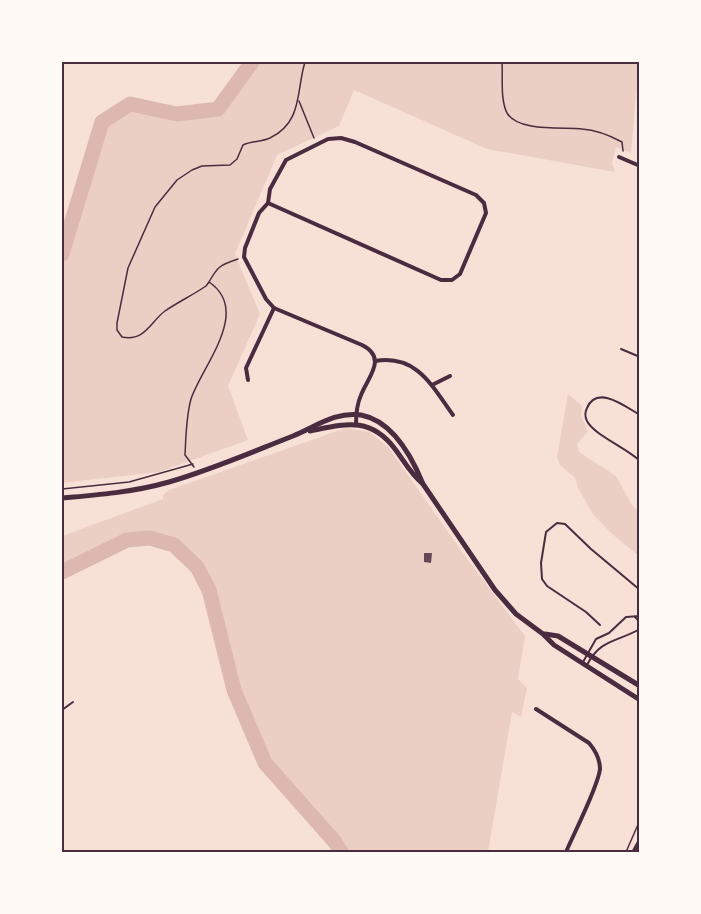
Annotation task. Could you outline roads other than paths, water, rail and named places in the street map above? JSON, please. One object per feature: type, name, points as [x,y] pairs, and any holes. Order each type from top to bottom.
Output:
[{"type":"main road","points":[[62,498],[140,490],[195,473],[303,432],[330,418],[356,415],[375,420],[391,432],[415,465],[423,484],[495,590],[516,614],[554,645],[639,700]]},
{"type":"main road","points":[[303,432],[338,425],[356,424],[368,427],[382,435],[423,484]]},
{"type":"main road","points":[[543,634],[558,636],[639,686]]},
{"type":"main road","points":[[634,852],[639,841]]},
{"type":"street","points":[[268,203],[441,280],[452,280],[460,274],[486,213],[484,203],[476,195],[341,138],[328,139],[286,160],[270,189],[268,203],[259,213],[245,248],[244,257],[266,299],[274,308],[368,348],[375,361],[374,369],[360,396],[356,424]]},
{"type":"street","points":[[619,157],[639,166]]},
{"type":"street","points":[[248,380],[246,368],[274,308]]},
{"type":"street","points":[[375,361],[387,359],[398,361],[421,372],[453,415]]},
{"type":"street","points":[[432,385],[450,376]]},
{"type":"street","points":[[536,709],[589,743],[595,749],[600,765],[597,780],[566,852]]},
{"type":"lane","points":[[621,349],[639,357]]},
{"type":"lane","points":[[639,415],[612,399],[601,397],[591,401],[586,410],[586,420],[594,429],[627,450],[639,461]]},
{"type":"lane","points":[[600,625],[586,612],[547,586],[542,579],[541,562],[546,532],[557,522],[566,524],[639,590]]},
{"type":"lane","points":[[633,616],[639,622]]},
{"type":"lane","points":[[584,664],[596,639],[609,633],[626,617],[639,616]]},
{"type":"lane","points":[[589,655],[602,645],[639,628]]},
{"type":"lane","points":[[62,710],[73,702]]},
{"type":"waterway","points":[[62,254],[102,122],[130,104],[177,114],[218,109],[252,62]]},
{"type":"waterway","points":[[62,572],[127,540],[150,538],[174,545],[197,567],[209,590],[234,690],[265,763],[335,842],[341,852]]}]
